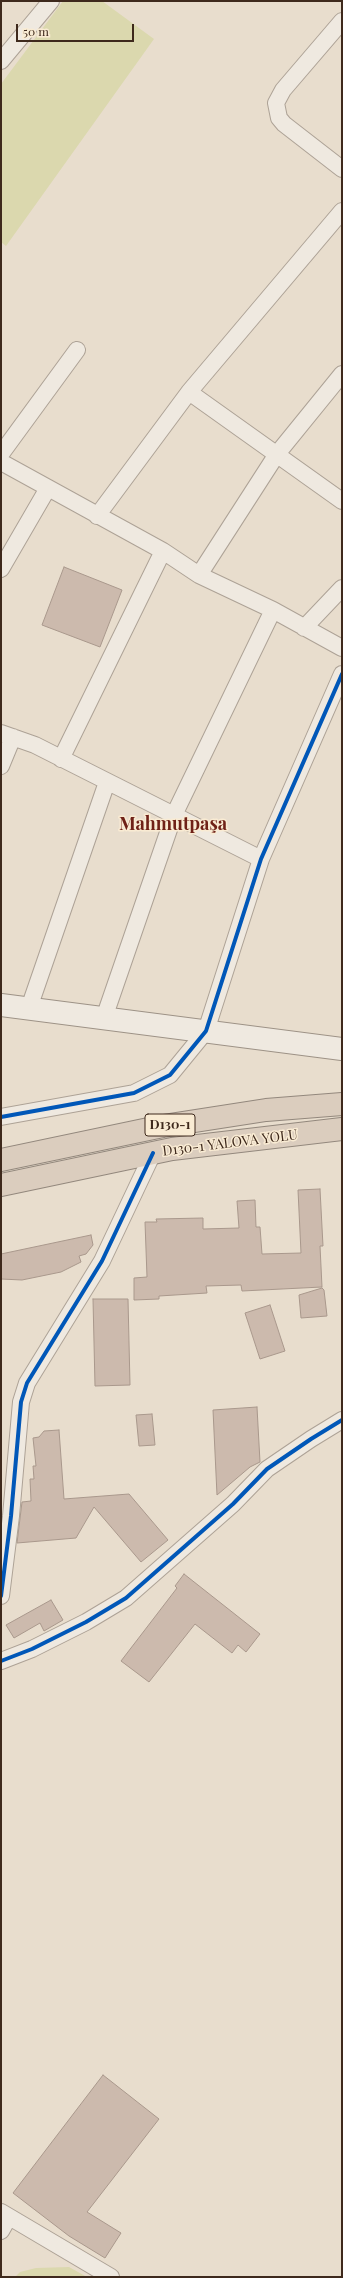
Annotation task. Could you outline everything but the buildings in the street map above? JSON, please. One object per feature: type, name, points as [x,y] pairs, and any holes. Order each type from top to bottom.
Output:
[{"type":"highway","name":"D130-1","points":[[1,1160],[163,1126],[266,1110],[342,1104]]},
{"type":"highway","name":"D130-1 YALOVA YOLU","points":[[1,1185],[153,1153],[229,1141],[342,1130]]},
{"type":"main road","points":[[1,1005],[342,1049]]},
{"type":"street","points":[[1,61],[51,1]]},
{"type":"street","points":[[342,21],[283,90],[276,103],[278,118],[342,169]]},
{"type":"street","points":[[97,516],[189,392],[342,211]]},
{"type":"street","points":[[1,454],[77,350]]},
{"type":"street","points":[[199,575],[277,454],[342,374]]},
{"type":"street","points":[[189,392],[342,501]]},
{"type":"street","points":[[1,462],[163,552],[199,575],[273,610],[342,648]]},
{"type":"street","points":[[1,570],[48,488]]},
{"type":"street","points":[[61,759],[163,552]]},
{"type":"street","points":[[304,628],[342,588]]},
{"type":"street","points":[[104,1018],[174,815],[273,610]]},
{"type":"street","points":[[1,1117],[134,1093],[170,1075],[206,1031],[261,859],[342,674]]},
{"type":"street","points":[[1,766],[7,735],[61,759],[261,859]]},
{"type":"street","points":[[29,1008],[107,782]]},
{"type":"street","points":[[1,1596],[11,1516],[21,1402],[27,1383],[78,1303],[102,1261],[153,1153]]},
{"type":"street","points":[[1,1661],[32,1649],[86,1622],[126,1598],[233,1504],[268,1469],[311,1438],[342,1420]]},
{"type":"street","points":[[1,2231],[5,2215],[111,2277]]},
{"type":"shaded area","points":[[63,1],[102,1],[154,39],[6,246],[1,242],[1,84]]},
{"type":"shaded area","points":[[69,2267],[87,2277],[15,2277],[20,2272],[36,2268]]},
{"type":"cycle path","points":[[1,1117],[134,1093],[170,1075],[206,1031],[261,859],[342,674]]},
{"type":"cycle path","points":[[1,1596],[11,1516],[21,1402],[27,1383],[102,1261],[153,1153]]},
{"type":"cycle path","points":[[1,1661],[32,1649],[86,1622],[126,1598],[233,1504],[267,1469],[342,1420]]},
{"type":"district","name":"Mahmutpaşa","points":[[173,824]]}]
